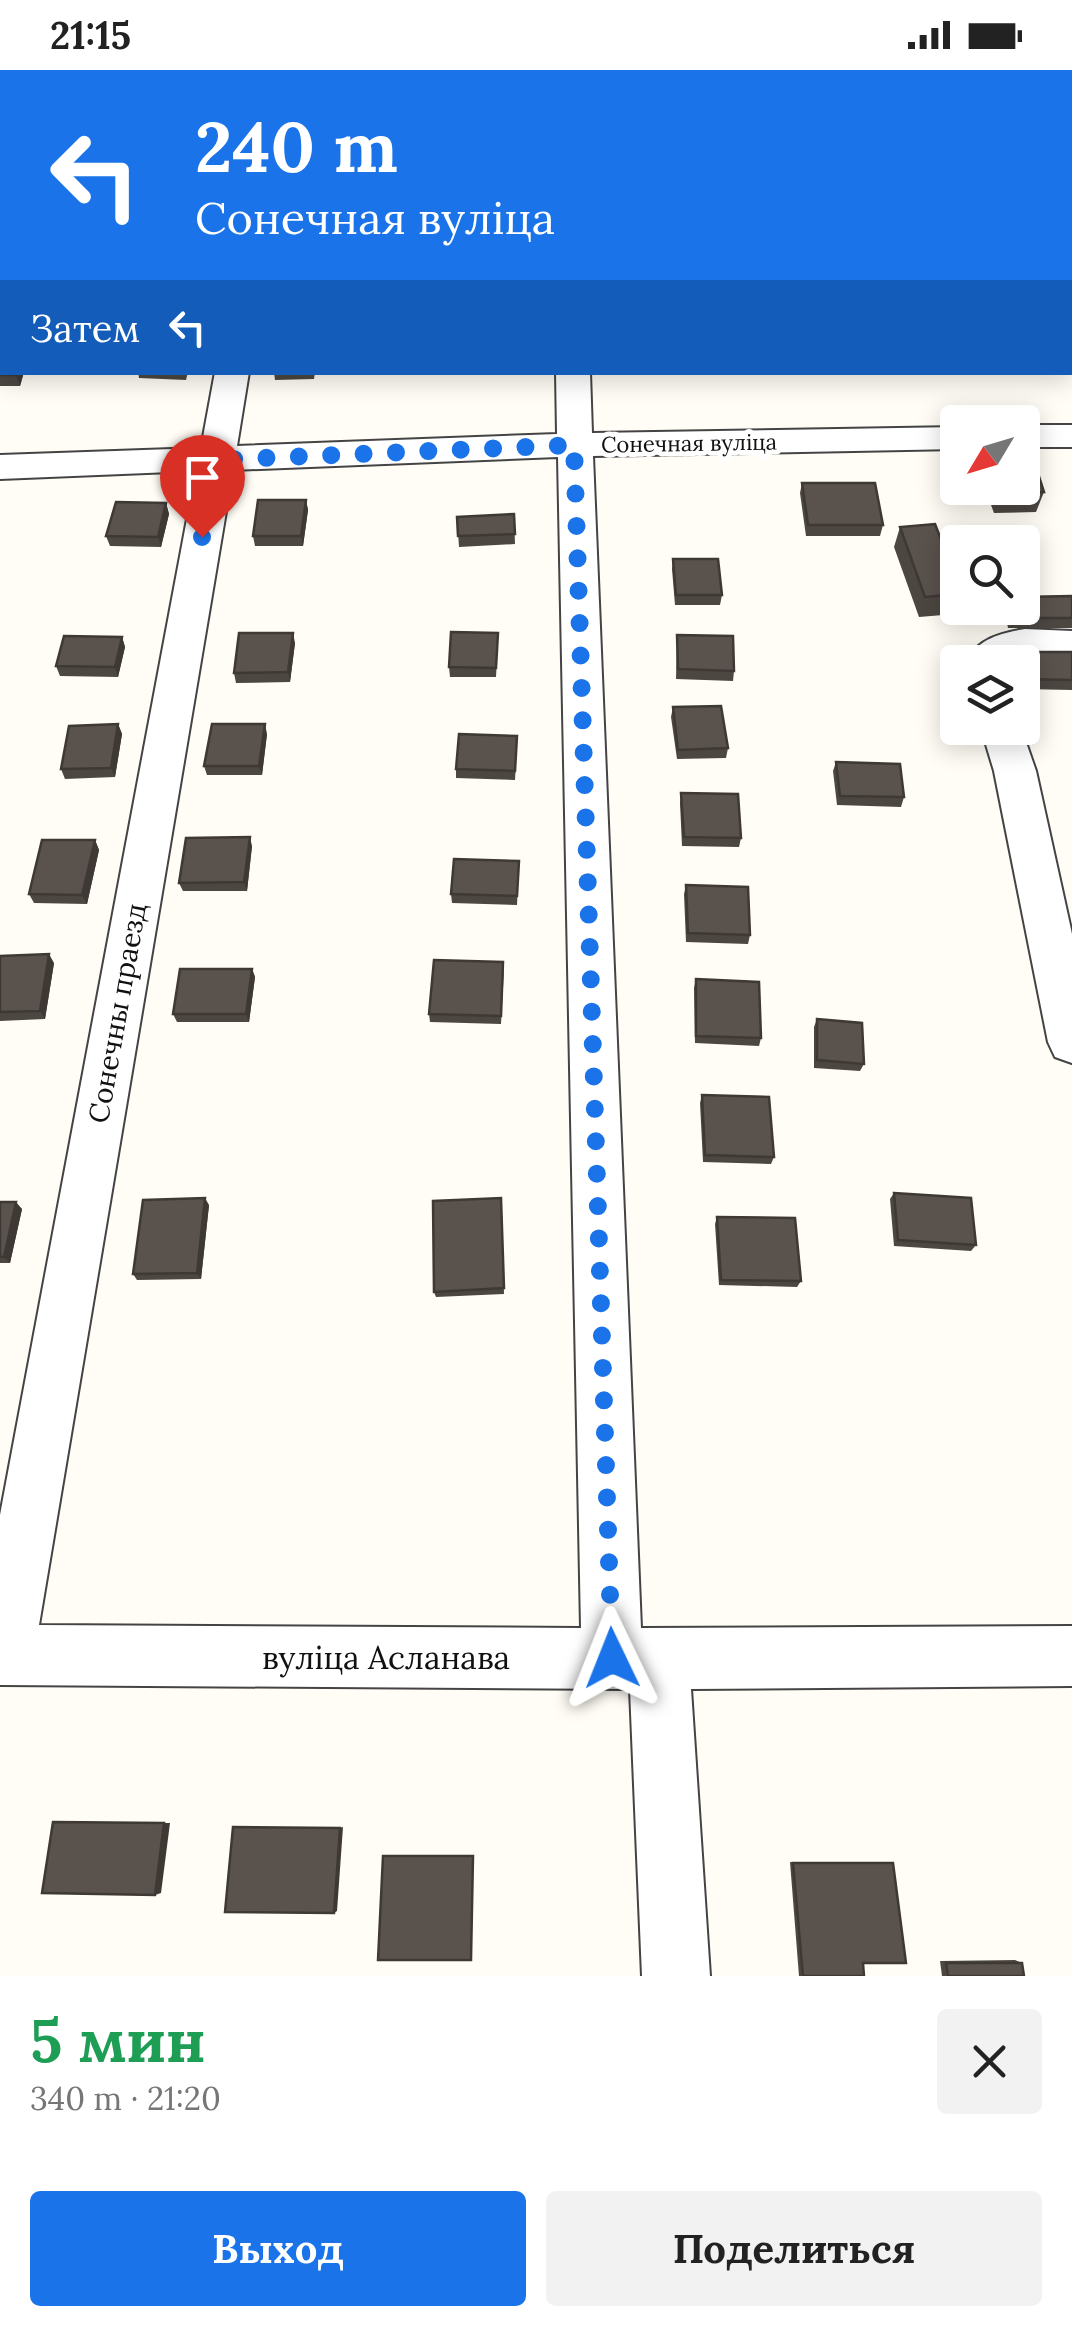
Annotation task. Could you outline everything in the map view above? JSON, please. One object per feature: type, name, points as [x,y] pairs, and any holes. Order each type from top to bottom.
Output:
[{"type":"street","name":"Сонечны праезд","points":[[2,1654],[231,375]]},
{"type":"street","points":[[574,375],[574,445],[636,1659],[676,1976]]},
{"type":"street","points":[[1040,436],[1072,436]]},
{"type":"street","name":"Сонечная вуліца","points":[[0,467],[574,445],[940,438]]},
{"type":"street","points":[[1040,649],[1072,645]]},
{"type":"street","points":[[1006,745],[1015,771],[1072,1042]]},
{"type":"street","name":"вуліца Асланава","points":[[2,1654],[636,1659],[1072,1656]]},
{"type":"building","points":[[802,483],[875,483],[883,525],[808,525]]},
{"type":"building","points":[[258,500],[306,500],[301,536],[253,536]]},
{"type":"building","points":[[116,502],[166,503],[158,537],[106,536]]},
{"type":"building","points":[[514,514],[515,534],[458,536],[457,517]]},
{"type":"building","points":[[935,524],[940,537],[940,596],[925,597],[900,527]]},
{"type":"building","points":[[673,559],[718,559],[722,595],[676,595]]},
{"type":"building","points":[[1072,596],[1072,618],[1040,618],[1040,597]]},
{"type":"building","points":[[451,632],[498,633],[496,668],[449,667]]},
{"type":"building","points":[[239,633],[293,633],[288,672],[234,673]]},
{"type":"building","points":[[677,635],[733,636],[734,671],[678,669]]},
{"type":"building","points":[[64,636],[122,637],[115,667],[56,666]]},
{"type":"building","points":[[1040,652],[1072,652],[1072,680],[1040,679]]},
{"type":"building","points":[[721,706],[728,748],[678,750],[673,707]]},
{"type":"building","points":[[118,724],[111,768],[61,769],[69,726]]},
{"type":"building","points":[[212,724],[265,724],[259,766],[204,766]]},
{"type":"building","points":[[459,734],[517,736],[515,771],[456,769]]},
{"type":"building","points":[[836,762],[900,764],[904,797],[840,796]]},
{"type":"building","points":[[681,793],[738,794],[741,838],[684,837]]},
{"type":"building","points":[[250,837],[244,882],[179,883],[186,838]]},
{"type":"building","points":[[42,840],[95,840],[82,895],[29,894]]},
{"type":"building","points":[[454,859],[519,861],[517,896],[451,894]]},
{"type":"building","points":[[686,885],[748,887],[750,935],[688,933]]},
{"type":"building","points":[[49,954],[40,1011],[0,1012],[0,956]]},
{"type":"building","points":[[434,960],[503,962],[501,1016],[429,1014]]},
{"type":"building","points":[[180,969],[252,969],[246,1014],[173,1014]]},
{"type":"building","points":[[696,979],[759,982],[761,1038],[696,1036]]},
{"type":"building","points":[[817,1019],[862,1023],[864,1064],[817,1060]]},
{"type":"building","points":[[702,1095],[769,1097],[774,1157],[705,1155]]},
{"type":"building","points":[[894,1193],[971,1198],[976,1245],[898,1240]]},
{"type":"building","points":[[205,1198],[197,1273],[133,1274],[143,1200]]},
{"type":"building","points":[[501,1198],[504,1288],[434,1292],[433,1201]]},
{"type":"building","points":[[0,1202],[16,1202],[4,1257],[0,1257]]},
{"type":"building","points":[[717,1217],[795,1218],[801,1281],[721,1280]]},
{"type":"building","points":[[53,1822],[164,1823],[155,1895],[42,1893]]},
{"type":"building","points":[[233,1827],[340,1828],[334,1913],[225,1912]]},
{"type":"building","points":[[383,1856],[473,1856],[471,1960],[378,1960]]},
{"type":"building","points":[[793,1863],[893,1863],[906,1963],[863,1963],[864,1976],[803,1976]]},
{"type":"building","points":[[946,1963],[1022,1963],[1024,1976],[948,1976]]},
{"type":"route","points":[[202,537],[215,460],[574,445],[612,1658]]}]
